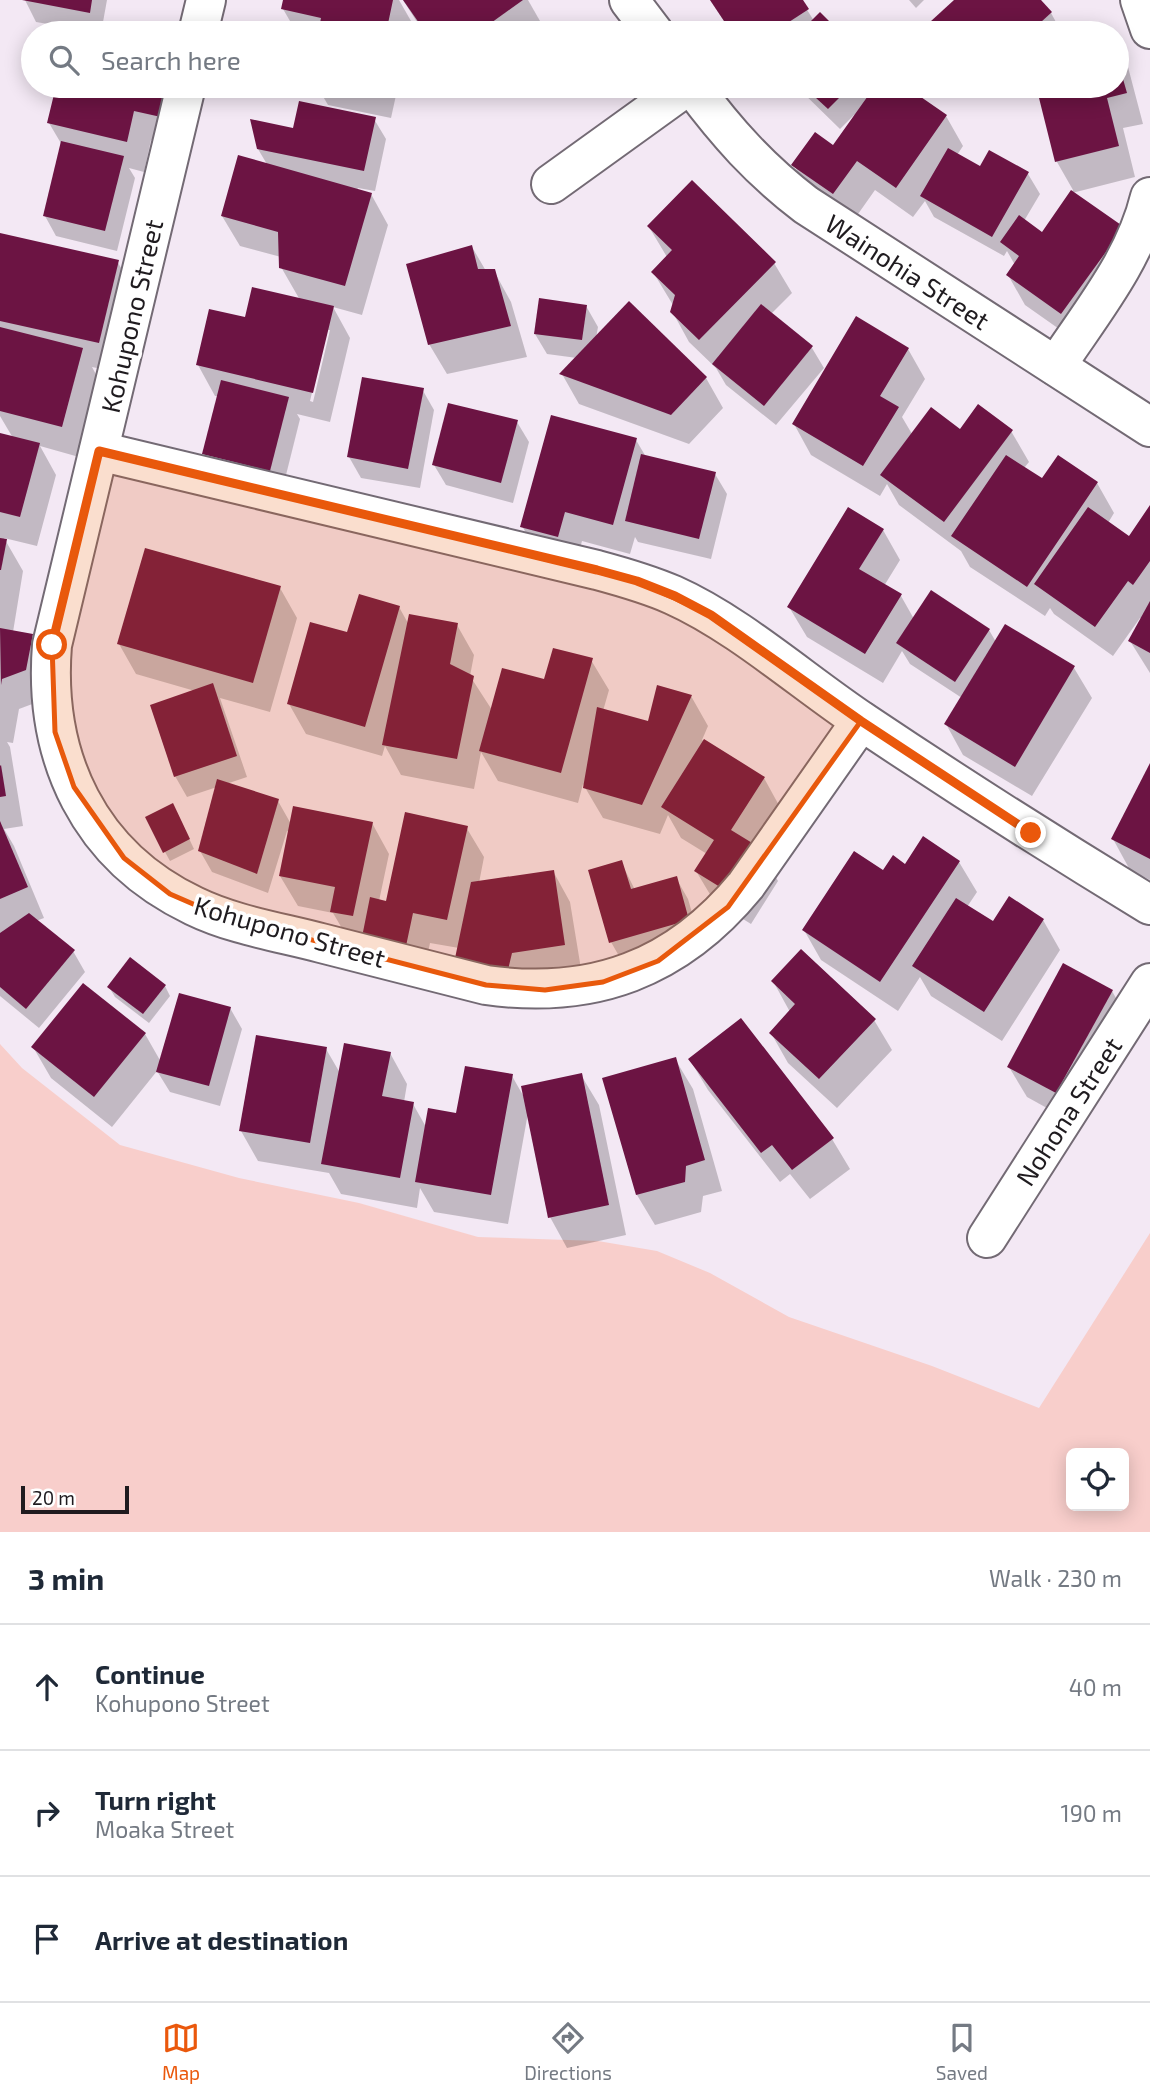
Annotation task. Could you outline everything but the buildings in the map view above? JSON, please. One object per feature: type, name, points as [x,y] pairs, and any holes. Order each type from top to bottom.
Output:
[{"type":"street","points":[[201,21],[206,0]]},
{"type":"street","points":[[629,0],[645,21]]},
{"type":"street","points":[[1140,0],[1150,29]]},
{"type":"street","name":"Kohupono Street","points":[[183,98],[52,645],[50,674],[55,732],[74,788],[99,829],[124,858],[170,894],[223,917],[486,985],[545,990],[574,988],[612,979],[658,961],[683,946],[728,907],[861,721]]},
{"type":"street","name":"Wainohia Street","points":[[551,184],[673,98]]},
{"type":"street","name":"Wainohia Street","points":[[700,98],[746,154],[806,205],[1150,427]]},
{"type":"street","points":[[1056,366],[1121,269],[1137,236],[1150,197]]},
{"type":"street","points":[[99,451],[637,581],[675,596],[711,615],[861,721],[1031,833],[1150,905]]},
{"type":"street","name":"Nohona Street","points":[[987,1238],[1150,983]]},
{"type":"highlighted area","points":[[99,451],[637,581],[711,615],[861,721],[728,907],[658,961],[603,982],[545,990],[486,985],[223,917],[170,894],[124,858],[74,787],[55,732],[52,645]]},
{"type":"shaded area","points":[[0,1044],[22,1068],[120,1145],[239,1178],[359,1203],[478,1237],[598,1241],[657,1251],[710,1273],[789,1317],[932,1366],[1039,1408],[1150,1233],[1150,1532],[0,1532]]},
{"type":"route","points":[[52,645],[99,451],[597,570],[637,581],[675,596],[711,615],[861,721],[1031,833]]}]
